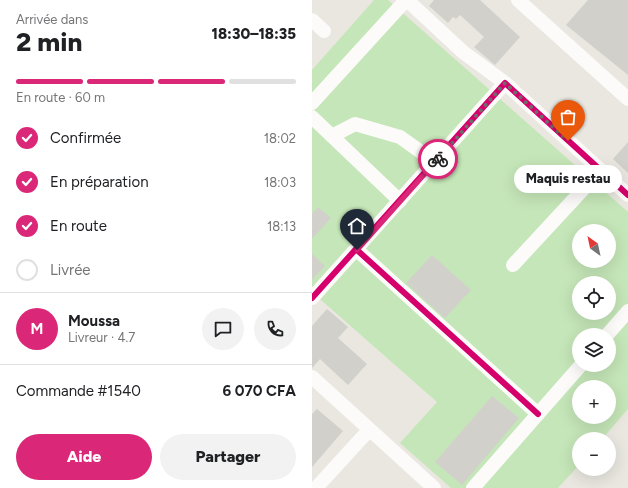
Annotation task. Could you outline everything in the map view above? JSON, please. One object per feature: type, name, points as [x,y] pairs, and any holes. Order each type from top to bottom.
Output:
[{"type":"street","points":[[312,104],[407,0],[463,52],[505,83],[628,195]]},
{"type":"street","points":[[518,0],[628,99]]},
{"type":"street","points":[[312,20],[324,30]]},
{"type":"street","points":[[312,298],[357,250],[505,83]]},
{"type":"street","points":[[312,117],[400,201]]},
{"type":"street","points":[[332,136],[355,124],[400,137],[435,162]]},
{"type":"street","points":[[513,265],[600,170]]},
{"type":"street","points":[[357,250],[538,414]]},
{"type":"street","points":[[613,328],[628,312]]},
{"type":"street","points":[[473,488],[575,372]]},
{"type":"street","points":[[312,377],[434,488]]},
{"type":"street","points":[[316,488],[369,430]]},
{"type":"green space","points":[[374,0],[388,0],[628,212],[628,409],[616,423],[616,380],[572,380],[572,424],[615,424],[608,432],[572,432],[572,473],[558,488],[451,488],[400,443],[437,402],[312,292],[312,70]]},
{"type":"building","points":[[434,0],[480,0],[520,37],[495,65],[474,47],[484,37],[460,15],[456,19],[453,17],[448,23],[429,6]]},
{"type":"building","points":[[588,0],[628,0],[628,75],[566,25]]},
{"type":"building","points":[[628,142],[628,173],[613,159]]},
{"type":"building","points":[[318,207],[331,218],[312,239],[312,214]]},
{"type":"building","points":[[312,254],[325,266],[312,280]]},
{"type":"building","points":[[432,255],[471,290],[445,318],[406,283]]},
{"type":"building","points":[[327,309],[348,327],[338,338],[367,364],[348,385],[320,359],[312,368],[312,326]]},
{"type":"building","points":[[492,396],[519,418],[462,485],[435,462]]},
{"type":"building","points":[[317,409],[343,431],[312,467],[312,414]]},
{"type":"cycle path","points":[[312,298],[505,83],[628,195]]},
{"type":"cycle path","points":[[357,250],[538,414]]},
{"type":"way so far","points":[[438,159],[505,83],[568,141]]},
{"type":"place","name":"Maquis restau","points":[[568,141]]},
{"type":"route","points":[[357,250],[438,159]]}]
